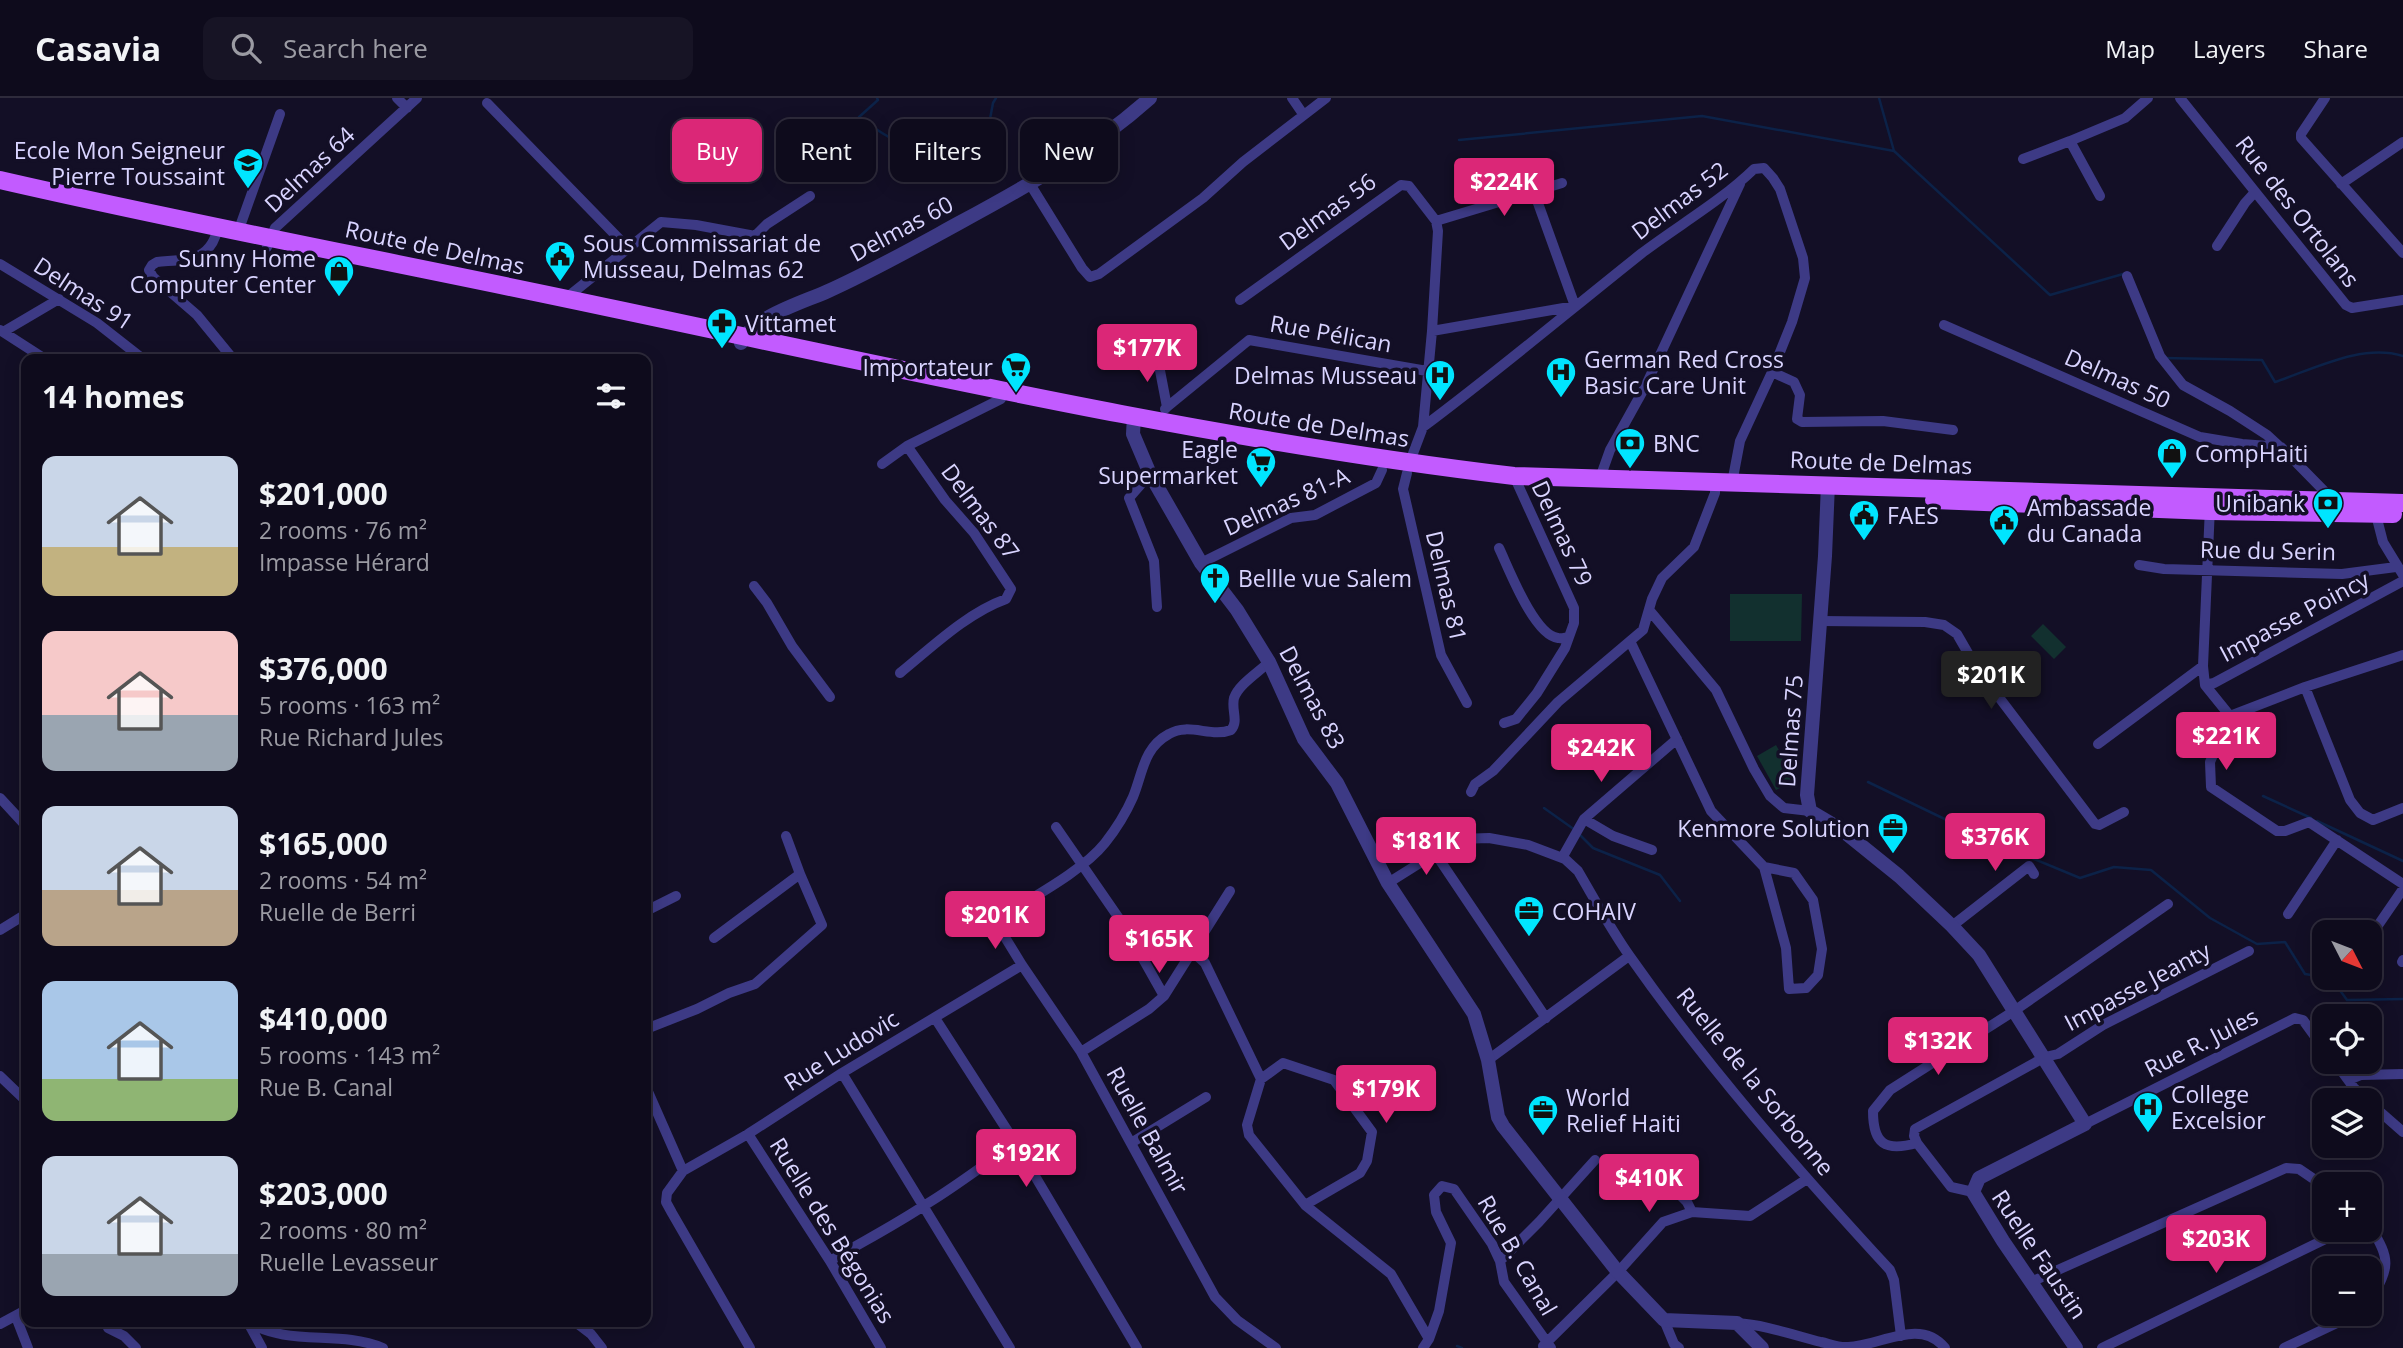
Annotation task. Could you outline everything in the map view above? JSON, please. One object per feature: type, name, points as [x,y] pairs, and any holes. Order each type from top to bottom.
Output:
[{"type":"main road","name":"Route de Delmas","points":[[0,180],[217,232],[238,232],[268,242],[1134,421],[1235,447],[1382,470],[1408,469]]},
{"type":"main road","name":"Route de Delmas","points":[[0,191],[565,299],[742,341]]},
{"type":"main road","name":"Route de Delmas","points":[[1134,421],[1154,421],[1408,469],[1515,480],[2210,504],[2374,508],[2403,503]]},
{"type":"main road","name":"Route de Delmas","points":[[1515,480],[1600,478],[1721,486]]},
{"type":"main road","name":"Route de Delmas","points":[[2210,504],[2333,500],[2403,515]]},
{"type":"street","points":[[397,98],[407,108]]},
{"type":"street","name":"Delmas 64","points":[[268,242],[275,228],[418,98]]},
{"type":"street","name":"Delmas 60","points":[[742,341],[752,327],[833,289],[1030,184],[1100,137],[1150,98]]},
{"type":"street","points":[[1292,98],[1303,114]]},
{"type":"street","points":[[1030,184],[1082,268],[1090,276],[1098,274],[1203,198],[1243,162],[1326,98]]},
{"type":"street","points":[[2023,159],[2125,118],[2148,98]]},
{"type":"street","name":"Rue des Ortolans","points":[[2180,98],[2346,305],[2352,308],[2403,300]]},
{"type":"street","points":[[2325,98],[2301,138],[2403,253]]},
{"type":"street","points":[[487,103],[628,248]]},
{"type":"street","points":[[238,232],[280,114]]},
{"type":"street","points":[[2070,141],[2100,196]]},
{"type":"street","points":[[2342,184],[2403,142]]},
{"type":"street","name":"Delmas 52","points":[[1423,427],[1659,240],[1754,169],[1763,168],[1773,178],[1780,189],[1803,258],[1805,278],[1772,372],[1694,547],[1662,578],[1652,599],[1643,630],[1558,702],[1493,771],[1475,784],[1471,792]]},
{"type":"street","points":[[1600,478],[1610,450],[1645,387],[1741,181]]},
{"type":"street","points":[[1408,469],[1423,427],[1432,331],[1438,232],[1436,222],[1562,183]]},
{"type":"street","name":"Delmas 56","points":[[1240,300],[1401,185],[1409,186],[1436,222]]},
{"type":"street","points":[[1432,331],[1575,306],[1534,192]]},
{"type":"street","points":[[2217,246],[2255,192]]},
{"type":"street","points":[[565,299],[661,222],[696,225],[755,236],[767,224],[810,196]]},
{"type":"street","points":[[217,232],[211,246],[202,255],[157,262],[149,270],[153,277],[205,324],[229,354]]},
{"type":"street","name":"Delmas 91","points":[[0,264],[114,335],[136,354]]},
{"type":"street","name":"Delmas 50","points":[[2127,276],[2160,356],[2183,385],[2267,435],[2333,500]]},
{"type":"street","points":[[37,354],[1,330],[59,299]]},
{"type":"street","name":"Delmas 50","points":[[1944,325],[2200,437],[2281,447]]},
{"type":"street","name":"Rue Pélican","points":[[1154,421],[1167,407],[1249,340],[1427,371]]},
{"type":"street","points":[[1157,355],[1167,407]]},
{"type":"street","points":[[1772,372],[1794,382],[1800,395],[1797,419],[1802,422],[1883,421],[1953,430]]},
{"type":"street","name":"Delmas 87","points":[[882,464],[907,446],[1002,394]]},
{"type":"street","name":"Delmas 83","points":[[1134,421],[1133,434],[1150,474],[1201,563],[1237,610],[1269,662],[1304,739],[1337,783],[1388,883],[1474,1014],[1488,1060],[1498,1117],[1503,1126],[1618,1272],[1664,1320]]},
{"type":"street","name":"Delmas 87","points":[[900,673],[988,604],[1006,599],[1011,589],[974,533],[945,500],[907,446]]},
{"type":"street","name":"Delmas 81","points":[[1408,469],[1403,489],[1441,655],[1467,704]]},
{"type":"street","name":"Delmas 81-A","points":[[1201,563],[1291,517],[1315,515],[1376,483],[1382,470]]},
{"type":"street","points":[[1150,474],[1129,498],[1154,561],[1157,607]]},
{"type":"street","name":"Delmas 79","points":[[1515,480],[1574,608],[1574,623],[1567,642]]},
{"type":"street","name":"Delmas 75","points":[[1829,490],[1807,794],[1810,811],[1842,830],[1899,876],[1979,955],[2085,1124]]},
{"type":"street","points":[[2210,504],[2203,666],[2205,685],[2230,716]]},
{"type":"street","points":[[2374,508],[2382,542],[2400,571]]},
{"type":"street","points":[[1499,548],[1535,619],[1546,632],[1567,642],[1537,693],[1520,715],[1504,723]]},
{"type":"street","name":"Rue du Serin","points":[[2139,565],[2164,569],[2342,574],[2400,571]]},
{"type":"street","name":"Impasse Poincy","points":[[2205,685],[2214,683],[2403,581]]},
{"type":"street","points":[[754,586],[792,646],[830,696]]},
{"type":"street","points":[[1650,611],[1716,690],[1770,796],[1784,808],[1810,811]]},
{"type":"street","points":[[1820,621],[1925,622],[1944,625],[1957,634],[1976,667],[2095,824],[2099,825],[2124,812]]},
{"type":"street","points":[[1630,641],[1712,811],[1764,867],[1786,948],[1789,989],[1806,988],[1818,975],[1822,949],[1813,900],[1794,873],[1764,867]]},
{"type":"street","points":[[2381,920],[2403,887],[2309,822],[2285,831],[2277,831],[2211,787],[2210,762],[2230,716],[2305,687],[2402,658]]},
{"type":"street","points":[[1081,865],[1102,846],[1125,813],[1134,796],[1148,752],[1156,742],[1183,728],[1225,733],[1231,730],[1235,727],[1233,707],[1238,692],[1269,662]]},
{"type":"street","name":"Impasse Poincy","points":[[2098,744],[2203,666]]},
{"type":"street","points":[[2305,687],[2350,800],[2360,813],[2373,820],[2403,808]]},
{"type":"street","points":[[1388,883],[1458,839],[1489,838],[1528,845],[1562,858],[1584,819],[1677,739]]},
{"type":"street","points":[[0,798],[21,821]]},
{"type":"street","points":[[1584,819],[1613,836],[1652,850]]},
{"type":"street","points":[[1056,827],[1125,927]]},
{"type":"street","points":[[651,1027],[755,984],[821,928],[822,922],[786,836]]},
{"type":"street","points":[[2288,914],[2337,840]]},
{"type":"street","points":[[1435,853],[1546,1018]]},
{"type":"street","name":"Ruelle de la Sorbonne","points":[[1562,858],[1578,871],[1629,956],[1704,1057],[1807,1180],[1890,1270],[1894,1280],[1900,1336]]},
{"type":"street","name":"Ruelle Balmir","points":[[1081,865],[995,921],[1081,1052],[1215,1297],[1237,1320],[1276,1348]]},
{"type":"street","points":[[1952,926],[2029,866],[2034,874]]},
{"type":"street","points":[[714,938],[800,874]]},
{"type":"street","points":[[1081,1052],[1149,1009],[1164,996],[1230,891]]},
{"type":"street","points":[[651,909],[676,897]]},
{"type":"street","points":[[1973,1192],[1951,1187],[1917,1143],[1898,1148],[1882,1143],[1873,1130],[1873,1111],[1891,1090],[2014,1011],[2168,904]]},
{"type":"street","points":[[0,930],[21,917]]},
{"type":"street","points":[[1133,941],[1164,996]]},
{"type":"street","name":"Impasse Jeanty","points":[[1917,1143],[1915,1129],[2045,1057],[2058,1054],[2103,1025],[2249,951]]},
{"type":"street","points":[[1193,952],[1205,963],[1261,1079]]},
{"type":"street","points":[[1488,1060],[1629,956]]},
{"type":"street","name":"Rue Ludovic","points":[[683,1171],[748,1134],[842,1073],[1022,965]]},
{"type":"street","points":[[935,1018],[1016,1144],[1137,1348]]},
{"type":"street","name":"Rue R. Jules","points":[[2085,1124],[2295,1018],[2303,1020],[2312,1032]]},
{"type":"street","points":[[1305,1205],[1360,1173],[1367,1161],[1372,1132],[1334,1080],[1283,1063],[1261,1079],[1247,1125],[1249,1135],[1305,1205],[1391,1274],[1426,1344]]},
{"type":"street","points":[[842,1073],[922,1208],[1010,1348]]},
{"type":"street","points":[[2344,1074],[2354,1088]]},
{"type":"street","points":[[2349,1080],[2361,1075],[2403,1074]]},
{"type":"street","points":[[0,1076],[21,1096]]},
{"type":"street","points":[[1131,1143],[1206,1097]]},
{"type":"street","points":[[651,1098],[683,1171],[669,1188],[666,1202],[750,1348]]},
{"type":"street","points":[[2382,1113],[2403,1132]]},
{"type":"street","name":"Ruelle Faustin","points":[[2076,1348],[1973,1192],[1979,1178],[2085,1124]]},
{"type":"street","name":"Ruelle des Bégonias","points":[[748,1134],[830,1261],[881,1348]]},
{"type":"street","points":[[830,1261],[922,1208],[1016,1144]]},
{"type":"street","points":[[1500,1261],[1595,1160]]},
{"type":"street","points":[[2031,1282],[2286,1168],[2299,1168],[2312,1177]]},
{"type":"street","name":"Rue B. Canal","points":[[1426,1344],[1439,1311],[1451,1243],[1436,1212],[1434,1195],[1442,1186],[1454,1189],[1492,1244],[1500,1261],[1504,1282],[1546,1346],[1662,1222],[1692,1212],[1751,1216],[1807,1180]]},
{"type":"street","points":[[1665,1181],[1687,1202],[1692,1212]]},
{"type":"street","points":[[2102,1348],[2319,1242]]},
{"type":"street","points":[[2380,1242],[2386,1270],[2382,1278]]},
{"type":"street","points":[[0,1324],[21,1314]]},
{"type":"street","points":[[16,1317],[28,1348]]},
{"type":"street","points":[[1679,1348],[1674,1344],[1664,1320],[1756,1324],[1844,1348],[1924,1333],[1938,1340],[1945,1348]]},
{"type":"street","points":[[1737,1323],[1762,1348]]},
{"type":"street","points":[[2284,1348],[2331,1326]]},
{"type":"street","points":[[251,1327],[262,1348]]},
{"type":"street","points":[[256,1327],[266,1334],[283,1338],[334,1340],[383,1348]]},
{"type":"street","points":[[582,1327],[602,1348]]},
{"type":"street","points":[[108,1328],[124,1336],[136,1348]]},
{"type":"green space","points":[[1730,594],[1802,594],[1801,641],[1730,641]]},
{"type":"green space","points":[[2043,624],[2066,647],[2054,659],[2031,636]]},
{"type":"green space","points":[[1776,745],[1796,780],[1776,790],[1757,756]]},
{"type":"waterway","points":[[877,98],[878,100],[859,117],[903,144],[933,154],[950,156],[984,151],[996,98]]},
{"type":"waterway","points":[[1879,98],[1894,151],[2050,295],[2123,274]]},
{"type":"waterway","points":[[1459,140],[1702,116],[1894,151]]},
{"type":"waterway","points":[[2165,358],[2262,360],[2275,382],[2355,355],[2387,353],[2403,356]]},
{"type":"waterway","points":[[1868,782],[1988,840],[2080,878],[2114,867],[2151,870],[2210,918],[2257,944],[2285,942],[2305,974],[2312,975]]},
{"type":"waterway","points":[[2263,796],[2311,818]]},
{"type":"waterway","points":[[1544,808],[1575,830]]},
{"type":"waterway","points":[[2317,821],[2403,861]]},
{"type":"waterway","points":[[1580,835],[1593,848],[1660,875],[1680,901]]},
{"type":"waterway","points":[[2340,990],[2347,1000],[2403,999]]},
{"type":"waterway","points":[[1457,1346],[1462,1348]]},
{"type":"place","name":"Ecole Mon Seigneur Pierre Toussaint","points":[[248,190]]},
{"type":"place","name":"Sous Commissariat de Musseau, Delmas 62","points":[[560,283]]},
{"type":"place","name":"Sunny Home Computer Center","points":[[339,298]]},
{"type":"place","name":"Vittamet","points":[[722,350]]},
{"type":"place","name":"Importateur","points":[[1016,394]]},
{"type":"place","name":"German Red Cross Basic Care Unit","points":[[1561,399]]},
{"type":"place","name":"Delmas Musseau","points":[[1440,402]]},
{"type":"place","name":"BNC","points":[[1630,470]]},
{"type":"place","name":"CompHaiti","points":[[2172,480]]},
{"type":"place","name":"Eagle Supermarket","points":[[1261,489]]},
{"type":"place","name":"Unibank","points":[[2328,530]]},
{"type":"place","name":"FAES","points":[[1864,542]]},
{"type":"place","name":"Ambassade du Canada","points":[[2004,547]]},
{"type":"place","name":"Bellle vue Salem","points":[[1215,605]]},
{"type":"place","name":"Kenmore Solution","points":[[1893,855]]},
{"type":"place","name":"COHAIV","points":[[1529,938]]},
{"type":"place","name":"College Excelsior","points":[[2148,1134]]},
{"type":"place","name":"World Relief Haiti","points":[[1543,1137]]}]
